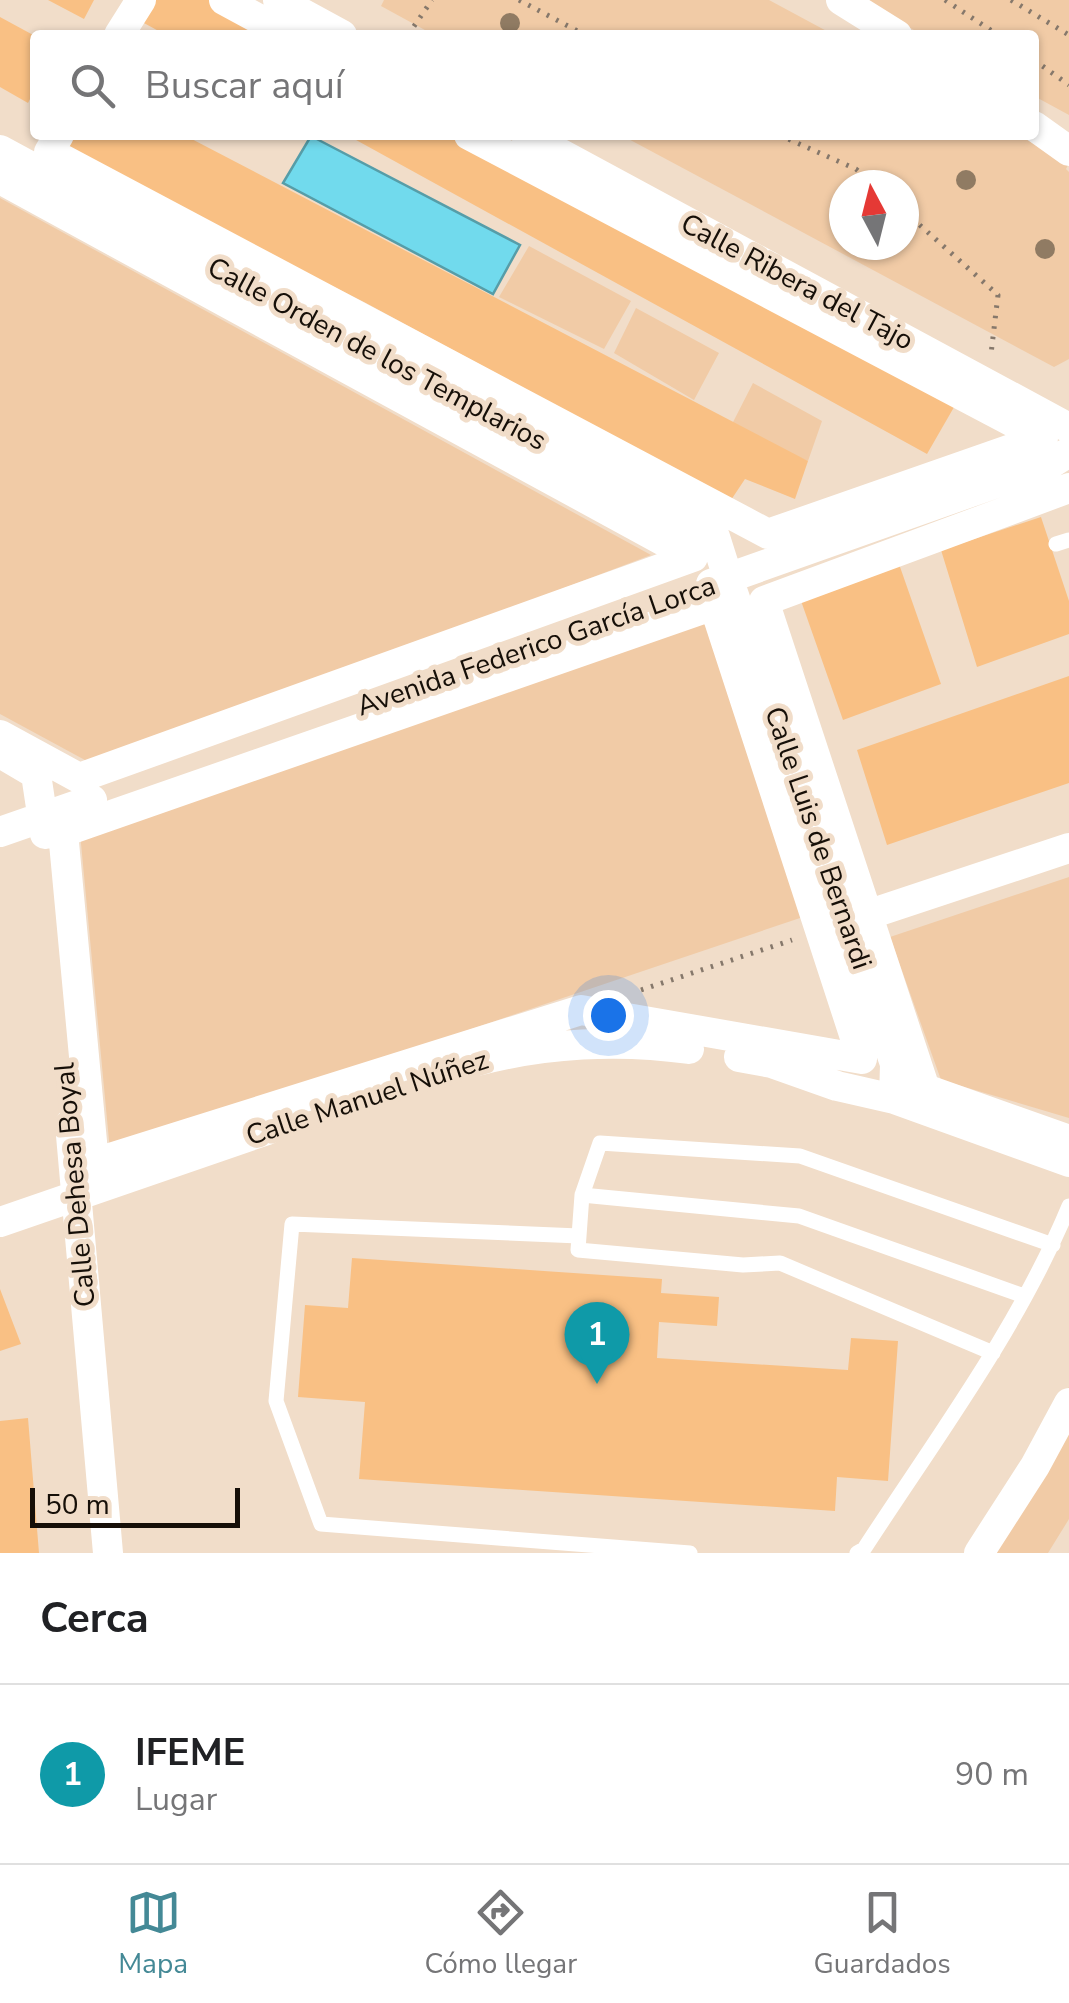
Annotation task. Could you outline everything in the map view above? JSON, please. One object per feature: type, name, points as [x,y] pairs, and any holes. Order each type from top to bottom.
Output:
[{"type":"street","points":[[105,30],[121,0]]},
{"type":"street","points":[[122,30],[140,0]]},
{"type":"street","points":[[224,0],[279,30]]},
{"type":"street","points":[[278,0],[333,30]]},
{"type":"street","points":[[841,0],[889,30]]},
{"type":"street","points":[[1039,130],[1069,151]]},
{"type":"street","points":[[29,165],[43,140]]},
{"type":"street","points":[[56,140],[49,152],[768,534],[1043,438],[478,140]]},
{"type":"street","name":"Calle Ribera del Tajo","points":[[535,140],[1069,428]]},
{"type":"street","name":"Calle Orden de los Templarios","points":[[0,150],[716,537],[728,578]]},
{"type":"street","points":[[0,179],[693,556],[79,778],[0,734]]},
{"type":"street","name":"Avenida Federico García Lorca","points":[[0,832],[649,608],[1050,464],[1069,452]]},
{"type":"street","points":[[1069,488],[764,601],[845,922],[862,1058],[581,1010],[94,1163],[63,832],[714,605],[845,922],[925,1089],[1069,1140]]},
{"type":"street","name":"Calle Luis de Bernardi","points":[[728,578],[895,1064],[894,1099]]},
{"type":"street","name":"Calle Dehesa Boyal","points":[[0,753],[36,774],[43,817],[108,1553]]},
{"type":"street","points":[[845,922],[1069,848]]},
{"type":"street","name":"Calle Manuel Núñez","points":[[0,1222],[429,1074],[496,1056],[566,1046],[644,1043],[772,1063],[837,1086],[894,1099],[1069,1162]]},
{"type":"street","points":[[980,1553],[1069,1403]]},
{"type":"lane","points":[[992,1353],[780,1263],[743,1265],[578,1250],[582,1195],[600,1144],[800,1156],[1053,1245]]},
{"type":"lane","points":[[582,1195],[799,1216],[1024,1296]]},
{"type":"lane","points":[[857,1553],[864,1549],[992,1353],[1053,1245],[1069,1206]]},
{"type":"lane","points":[[579,1236],[292,1224],[276,1401],[321,1524],[690,1553]]},
{"type":"path","points":[[411,30],[432,0]]},
{"type":"path","points":[[519,0],[576,30]]},
{"type":"path","points":[[944,0],[990,30]]},
{"type":"path","points":[[1011,0],[1069,35]]},
{"type":"path","points":[[1039,64],[1069,85]]},
{"type":"path","points":[[791,140],[857,170]]},
{"type":"path","points":[[919,225],[998,295],[987,385]]},
{"type":"path","points":[[636,992],[845,922]]},
{"type":"shaded area","points":[[384,0],[769,0],[825,30],[425,30],[381,6]]},
{"type":"shaded area","points":[[859,0],[1069,0],[1069,115],[1039,99],[1039,30],[914,30]]},
{"type":"shaded area","points":[[630,140],[1027,140],[1069,163],[1069,359],[1054,367],[854,260],[919,260],[919,170],[829,170],[829,246]]},
{"type":"shaded area","points":[[0,198],[651,555],[96,766],[0,714]]},
{"type":"shaded area","points":[[529,246],[631,301],[604,349],[499,297]]},
{"type":"shaded area","points":[[636,308],[719,353],[694,400],[614,353]]},
{"type":"shaded area","points":[[753,383],[822,421],[808,461],[730,428]]},
{"type":"shaded area","points":[[713,618],[806,916],[110,1151],[80,833]]},
{"type":"shaded area","points":[[1069,877],[1069,1118],[941,1080],[890,937]]},
{"type":"shaded area","points":[[1069,1387],[1069,1519],[1048,1553],[973,1553]]},
{"type":"water","points":[[309,140],[319,140],[520,245],[493,294],[283,183]]},
{"type":"building","points":[[48,0],[94,0],[84,19]]},
{"type":"building","points":[[141,0],[211,0],[268,30],[157,30],[131,16]]},
{"type":"building","points":[[0,17],[30,33],[30,99],[28,103],[0,87]]},
{"type":"building","points":[[64,140],[194,140],[808,461],[795,499],[745,479],[731,500],[364,302],[59,149]]},
{"type":"building","points":[[356,140],[476,140],[961,395],[927,454]]},
{"type":"building","points":[[1041,517],[1069,601],[1069,634],[977,667],[941,550]]},
{"type":"building","points":[[899,564],[941,684],[843,720],[800,598]]},
{"type":"building","points":[[1069,676],[1069,783],[887,845],[857,750]]},
{"type":"building","points":[[352,1258],[662,1279],[661,1293],[719,1297],[717,1326],[659,1322],[657,1358],[848,1370],[851,1338],[898,1341],[888,1481],[837,1477],[835,1511],[359,1479],[365,1402],[298,1397],[305,1305],[348,1308]]},
{"type":"building","points":[[0,1289],[21,1344],[0,1351]]},
{"type":"building","points":[[28,1418],[39,1553],[0,1553],[0,1421]]},
{"type":"place","name":"IFEME","points":[[597,1384]]}]
